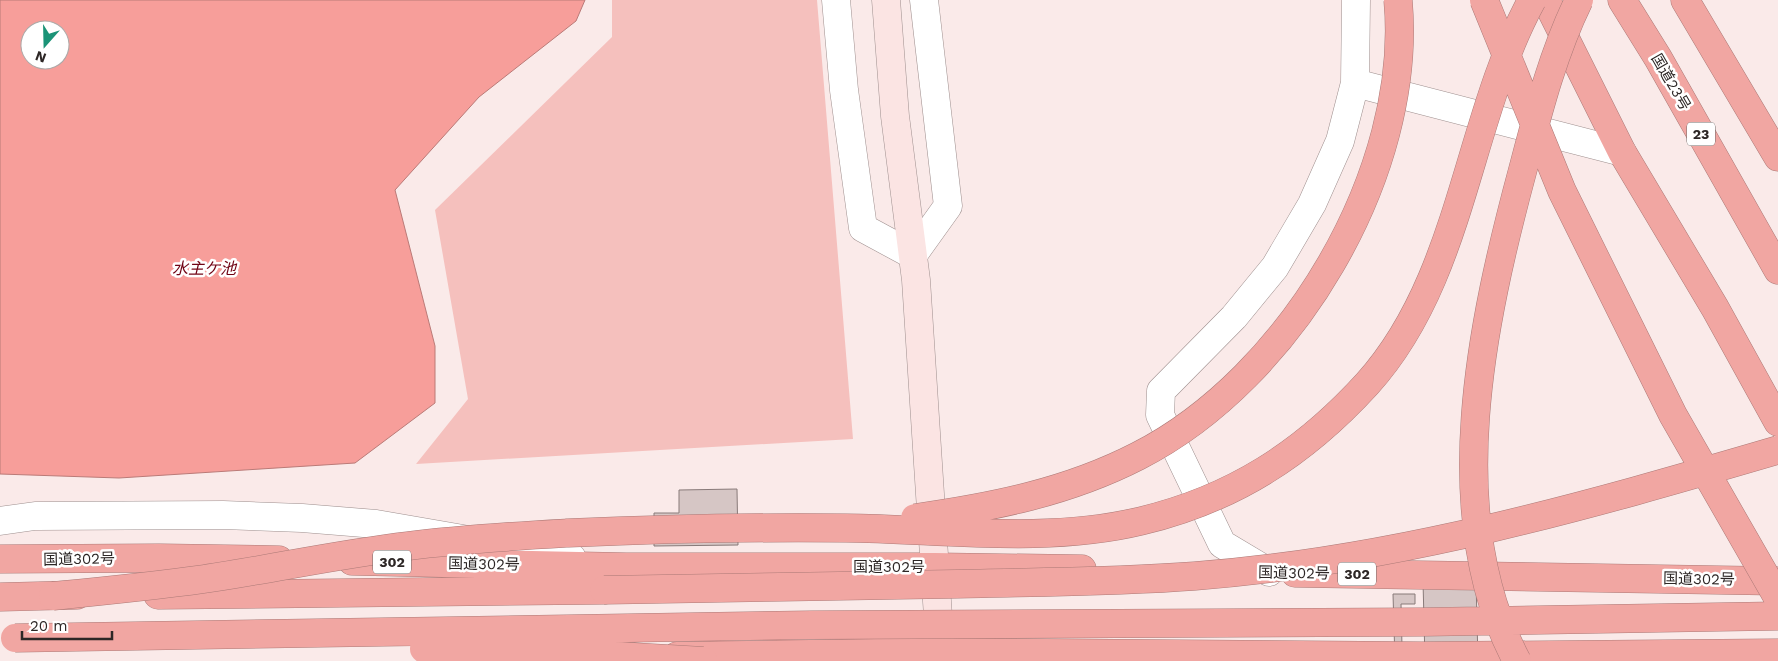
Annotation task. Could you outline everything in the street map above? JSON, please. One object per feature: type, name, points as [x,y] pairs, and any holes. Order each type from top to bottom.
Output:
[{"type":"highway","points":[[847,528],[995,505],[1043,494],[1093,477],[1140,455],[1186,426],[1228,392],[1263,357],[1298,316],[1328,273],[1355,220],[1376,164],[1390,112],[1398,60],[1398,0]]},
{"type":"highway","points":[[1484,0],[1562,191],[1673,415],[1778,598]]},
{"type":"highway","points":[[53,596],[198,580],[341,555],[485,538],[572,533],[847,528],[1024,533],[1084,529],[1136,522],[1178,511],[1223,494],[1264,472],[1302,446],[1338,414],[1371,380],[1396,344],[1421,300],[1444,247],[1468,180],[1493,93],[1514,38],[1532,0]]},
{"type":"highway","points":[[1546,0],[1622,152],[1715,308],[1778,422]]},
{"type":"highway","points":[[1518,661],[1494,608],[1482,556],[1475,502],[1474,463],[1480,378],[1489,315],[1522,174],[1554,64],[1579,0]]},
{"type":"highway","name":"国道23号","points":[[1622,0],[1658,58],[1778,270]]},
{"type":"highway","points":[[1685,0],[1705,30],[1778,157]]},
{"type":"highway","points":[[0,596],[614,590],[1046,582],[1196,576],[1314,562],[1416,545],[1513,524],[1610,500],[1778,450]]},
{"type":"highway","name":"国道302号","points":[[0,560],[159,558],[626,567],[935,566],[1778,581]]},
{"type":"highway","points":[[8,638],[812,625],[1422,622],[1778,616]]},
{"type":"highway","points":[[8,638],[136,646],[464,650],[703,661]]},
{"type":"highway","points":[[552,661],[728,657],[1420,656],[1778,653]]},
{"type":"street","points":[[836,0],[844,90],[863,228],[913,255]]},
{"type":"street","points":[[886,0],[895,116],[913,255],[941,656]]},
{"type":"street","points":[[913,255],[948,206],[924,0]]},
{"type":"street","points":[[1268,572],[1222,544],[1160,415],[1160,391],[1234,317],[1275,267],[1316,196],[1340,141],[1355,83],[1356,0]]},
{"type":"street","points":[[1355,83],[1622,152]]},
{"type":"street","points":[[0,520],[35,516],[224,515],[302,518],[376,524],[626,567]]},
{"type":"shaded area","points":[[612,0],[817,0],[853,439],[416,464],[468,399],[435,210],[612,37]]},
{"type":"water","name":"水主ケ池","points":[[0,0],[585,0],[576,21],[479,97],[395,190],[435,346],[435,403],[355,463],[119,478],[0,474]]},
{"type":"building","points":[[737,489],[738,545],[654,546],[654,513],[679,513],[679,490]]},
{"type":"building","points":[[1476,580],[1478,661],[1425,661],[1423,581]]},
{"type":"building","points":[[1393,594],[1415,594],[1415,604],[1401,604],[1402,647],[1395,661]]}]
